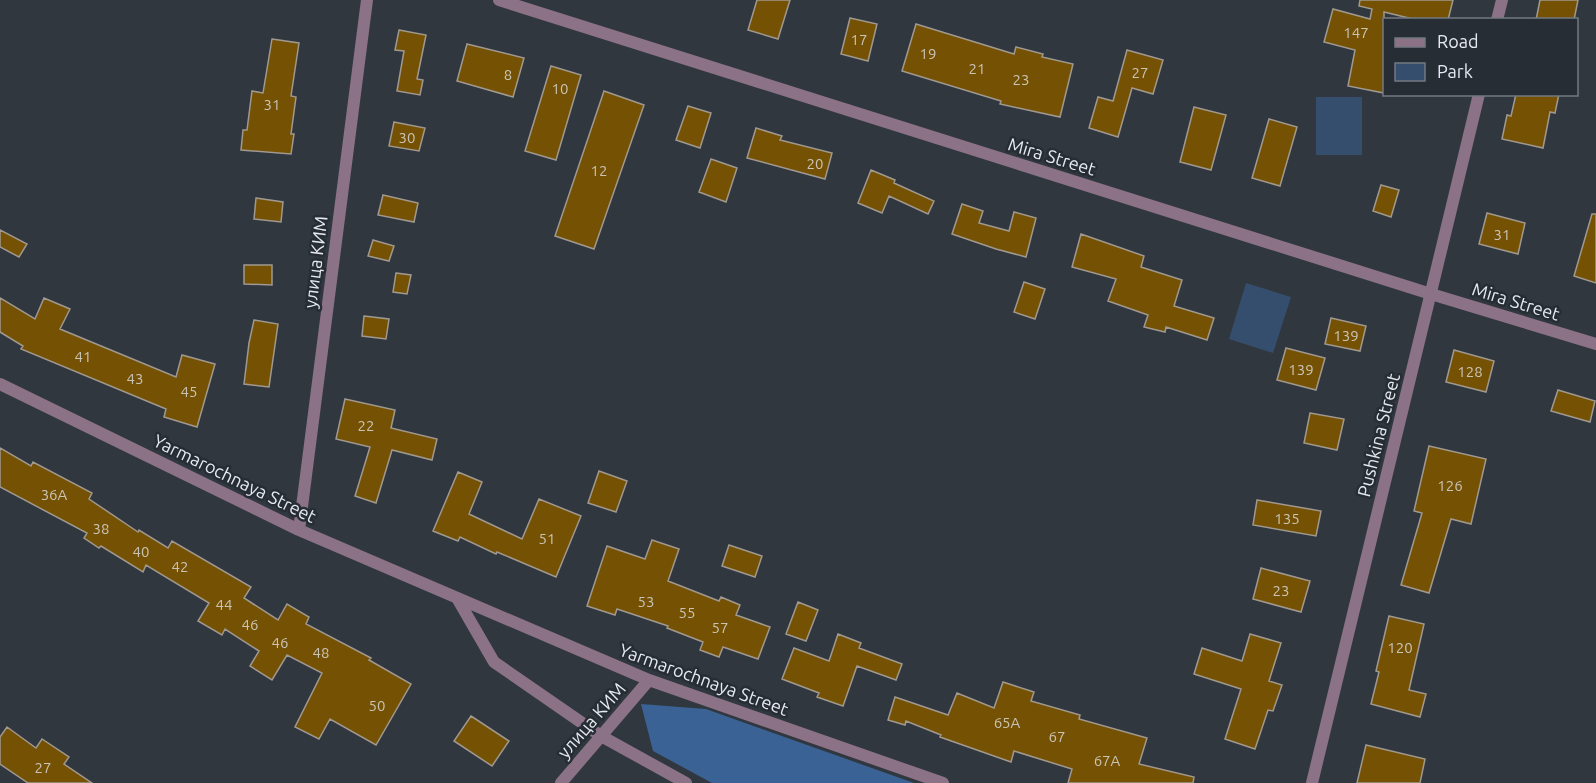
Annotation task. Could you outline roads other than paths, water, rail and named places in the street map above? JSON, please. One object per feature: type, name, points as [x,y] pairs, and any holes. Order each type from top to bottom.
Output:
[{"type":"street","name":"улица КИМ","points":[[299,530],[367,0]]},
{"type":"street","name":"Mira Street","points":[[499,0],[1596,344]]},
{"type":"street","points":[[1498,18],[1502,0]]},
{"type":"street","name":"Pushkina Street","points":[[1312,783],[1479,96]]},
{"type":"street","name":"Yarmarochnaya Street","points":[[0,384],[299,530],[649,680],[943,783]]},
{"type":"street","points":[[457,598],[494,662],[601,736],[686,783]]},
{"type":"street","name":"улица КИМ","points":[[561,783],[649,680]]}]
